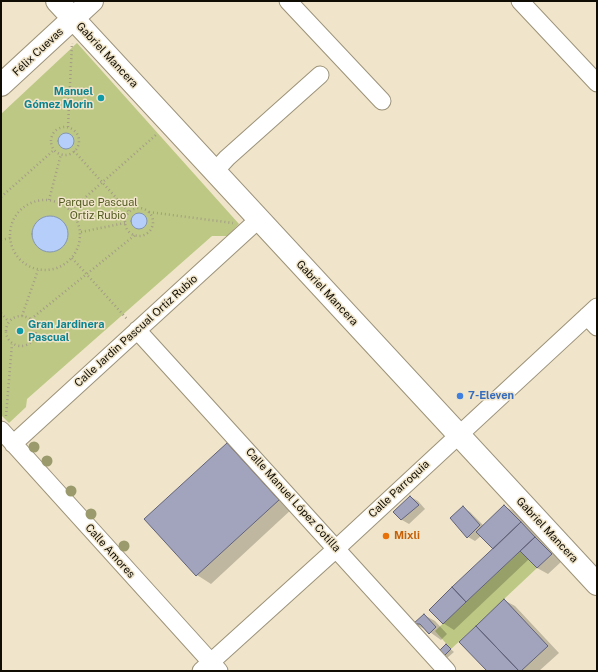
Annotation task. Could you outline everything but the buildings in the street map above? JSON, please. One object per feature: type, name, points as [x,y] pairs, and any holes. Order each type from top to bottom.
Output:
[{"type":"main road","name":"Gabriel Mancera","points":[[58,1],[597,584]]},
{"type":"main road","name":"Félix Cuevas","points":[[1,86],[92,1]]},
{"type":"street","points":[[288,1],[382,101]]},
{"type":"street","points":[[520,1],[597,83]]},
{"type":"street","points":[[215,171],[320,75]]},
{"type":"street","name":"Calle Jardin Pascual Ortiz Rubio","points":[[6,436],[137,330],[255,215]]},
{"type":"street","name":"Calle Parroquia","points":[[210,668],[458,435],[594,316]]},
{"type":"street","name":"Calle Manuel López Cotilla","points":[[137,330],[447,671]]},
{"type":"street","name":"Calle Amores","points":[[6,436],[210,668]]},
{"type":"path","points":[[68,127],[72,42]]},
{"type":"path","points":[[71,210],[170,123]]},
{"type":"path","points":[[68,127],[72,128],[78,135],[79,144],[74,152],[70,154],[61,154],[54,150],[51,142],[53,134],[59,128],[68,127]]},
{"type":"path","points":[[1,197],[54,150]]},
{"type":"path","points":[[74,152],[129,212]]},
{"type":"path","points":[[49,200],[61,154]]},
{"type":"path","points":[[49,200],[64,205],[71,210],[78,220],[81,232],[80,243],[72,258],[60,268],[49,271],[29,267],[22,262],[12,247],[10,238],[11,226],[17,215],[25,206],[36,201],[49,200]]},
{"type":"path","points":[[149,212],[153,220],[151,229],[144,235],[134,235],[128,231],[125,223],[126,215],[133,209],[141,208],[149,212],[239,224],[255,215]]},
{"type":"path","points":[[81,232],[125,223]]},
{"type":"path","points":[[31,319],[134,235]]},
{"type":"path","points":[[1,240],[10,238]]},
{"type":"path","points":[[72,258],[137,330]]},
{"type":"path","points":[[22,316],[38,270]]},
{"type":"path","points":[[1,313],[9,322]]},
{"type":"path","points":[[17,316],[31,319],[37,328],[35,339],[27,346],[22,347],[12,344],[6,336],[9,322],[17,316]]},
{"type":"path","points":[[6,436],[12,344]]},
{"type":"green space","name":"Parque Pascual Ortiz Rubio","points":[[77,43],[239,224],[227,236],[212,236],[27,399],[26,407],[9,423],[1,415],[1,114]]},
{"type":"green space","points":[[520,551],[537,568],[504,599],[548,646],[521,671],[519,671],[476,626],[451,649],[435,631]]},
{"type":"water","points":[[63,133],[69,133],[74,138],[72,147],[69,149],[63,149],[58,144],[58,138]]},
{"type":"water","points":[[136,213],[142,213],[147,218],[145,227],[142,229],[136,229],[131,224],[131,218]]},
{"type":"water","points":[[54,216],[63,221],[67,227],[67,241],[63,247],[54,252],[46,252],[37,247],[33,241],[32,230],[37,221],[43,217]]},
{"type":"place","name":"Manuel Gómez Morin","points":[[101,98]]},
{"type":"place","name":"Gran Jardinera Pascual","points":[[20,331]]},
{"type":"place","name":"7-Eleven","points":[[460,396]]},
{"type":"place","name":"Mixli","points":[[386,536]]}]
